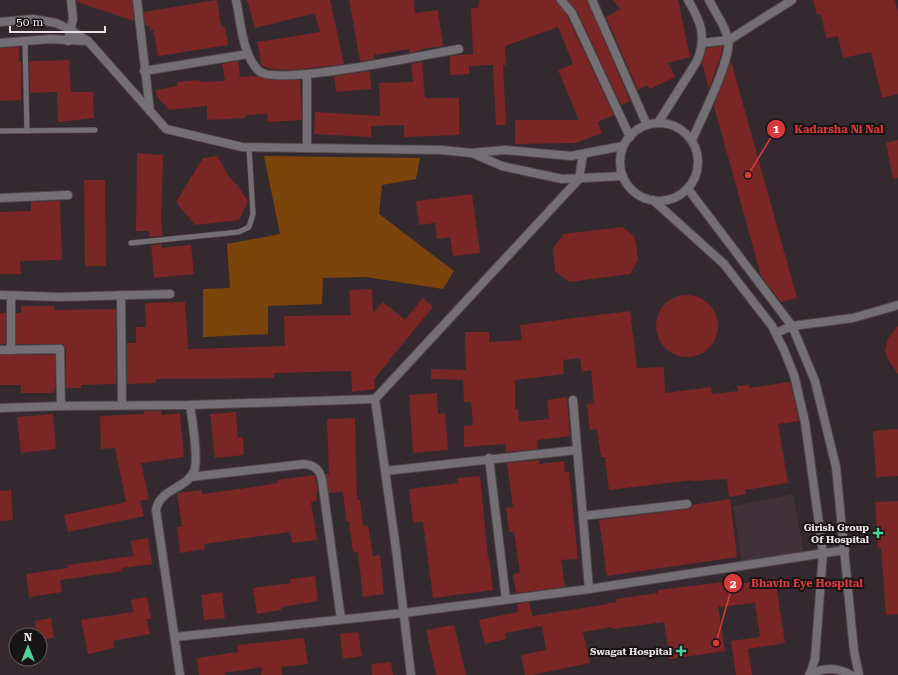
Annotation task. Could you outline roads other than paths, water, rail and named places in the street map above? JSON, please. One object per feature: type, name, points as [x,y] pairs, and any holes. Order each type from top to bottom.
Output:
[{"type":"street","points":[[68,41],[73,19],[71,0]]},
{"type":"street","points":[[137,0],[144,71],[150,111]]},
{"type":"street","points":[[236,0],[248,54],[253,64],[261,72],[268,75],[307,75],[459,49]]},
{"type":"street","points":[[561,0],[572,13],[630,136]]},
{"type":"street","points":[[592,0],[647,125]]},
{"type":"street","points":[[658,123],[697,61],[702,43],[700,24],[688,0]]},
{"type":"street","points":[[692,140],[725,65],[729,51],[729,40],[709,0]]},
{"type":"street","points":[[702,43],[729,40],[792,0]]},
{"type":"street","points":[[0,22],[33,19],[56,23],[71,30],[88,41],[166,128],[242,147],[442,150],[471,153],[505,150],[558,156],[583,154],[624,146]]},
{"type":"street","points":[[0,43],[50,39],[88,41]]},
{"type":"street","points":[[144,71],[248,54]]},
{"type":"street","points":[[307,75],[307,148]]},
{"type":"street","points":[[653,200],[666,200],[678,196],[688,189],[695,178],[698,165],[697,152],[692,140],[677,128],[658,123],[647,125],[630,136],[624,146],[620,167],[623,176],[635,192],[653,200],[724,264],[776,333],[794,375],[804,422],[823,554],[815,659],[810,675]]},
{"type":"street","points":[[471,153],[502,166],[546,176],[579,179],[623,176]]},
{"type":"street","points":[[0,408],[190,405],[375,399],[579,179],[583,154]]},
{"type":"street","points":[[688,189],[792,326],[815,381],[829,432],[836,467],[854,651],[859,675]]},
{"type":"street","points":[[0,198],[68,195]]},
{"type":"street","points":[[0,296],[60,297],[170,294]]},
{"type":"street","points":[[121,295],[122,406]]},
{"type":"street","points":[[11,296],[11,350]]},
{"type":"street","points":[[776,333],[792,326],[853,318],[898,305]]},
{"type":"street","points":[[0,350],[60,349],[61,406]]},
{"type":"street","points":[[375,399],[411,675]]},
{"type":"street","points":[[573,400],[589,589]]},
{"type":"street","points":[[180,675],[156,510],[160,498],[190,477],[196,466],[190,405]]},
{"type":"street","points":[[385,471],[489,458],[577,450]]},
{"type":"street","points":[[489,458],[506,599]]},
{"type":"street","points":[[190,477],[304,464],[311,464],[316,468],[321,473],[342,619]]},
{"type":"street","points":[[583,516],[687,504]]},
{"type":"street","points":[[175,637],[404,613],[589,589],[845,550]]},
{"type":"street","points":[[810,675],[828,669],[837,669],[851,675]]},
{"type":"lane","points":[[25,41],[27,131]]},
{"type":"lane","points":[[0,131],[95,130]]},
{"type":"lane","points":[[131,243],[239,232],[249,227],[253,214],[249,147]]},
{"type":"place","name":"Kadarsha Ni Nal","points":[[748,175]]},
{"type":"place","name":"Girish Group Of Hospital","points":[[878,533]]},
{"type":"place","name":"Bhavin Eye Hospital","points":[[716,643]]},
{"type":"place","name":"Swagat Hospital","points":[[681,651]]}]
